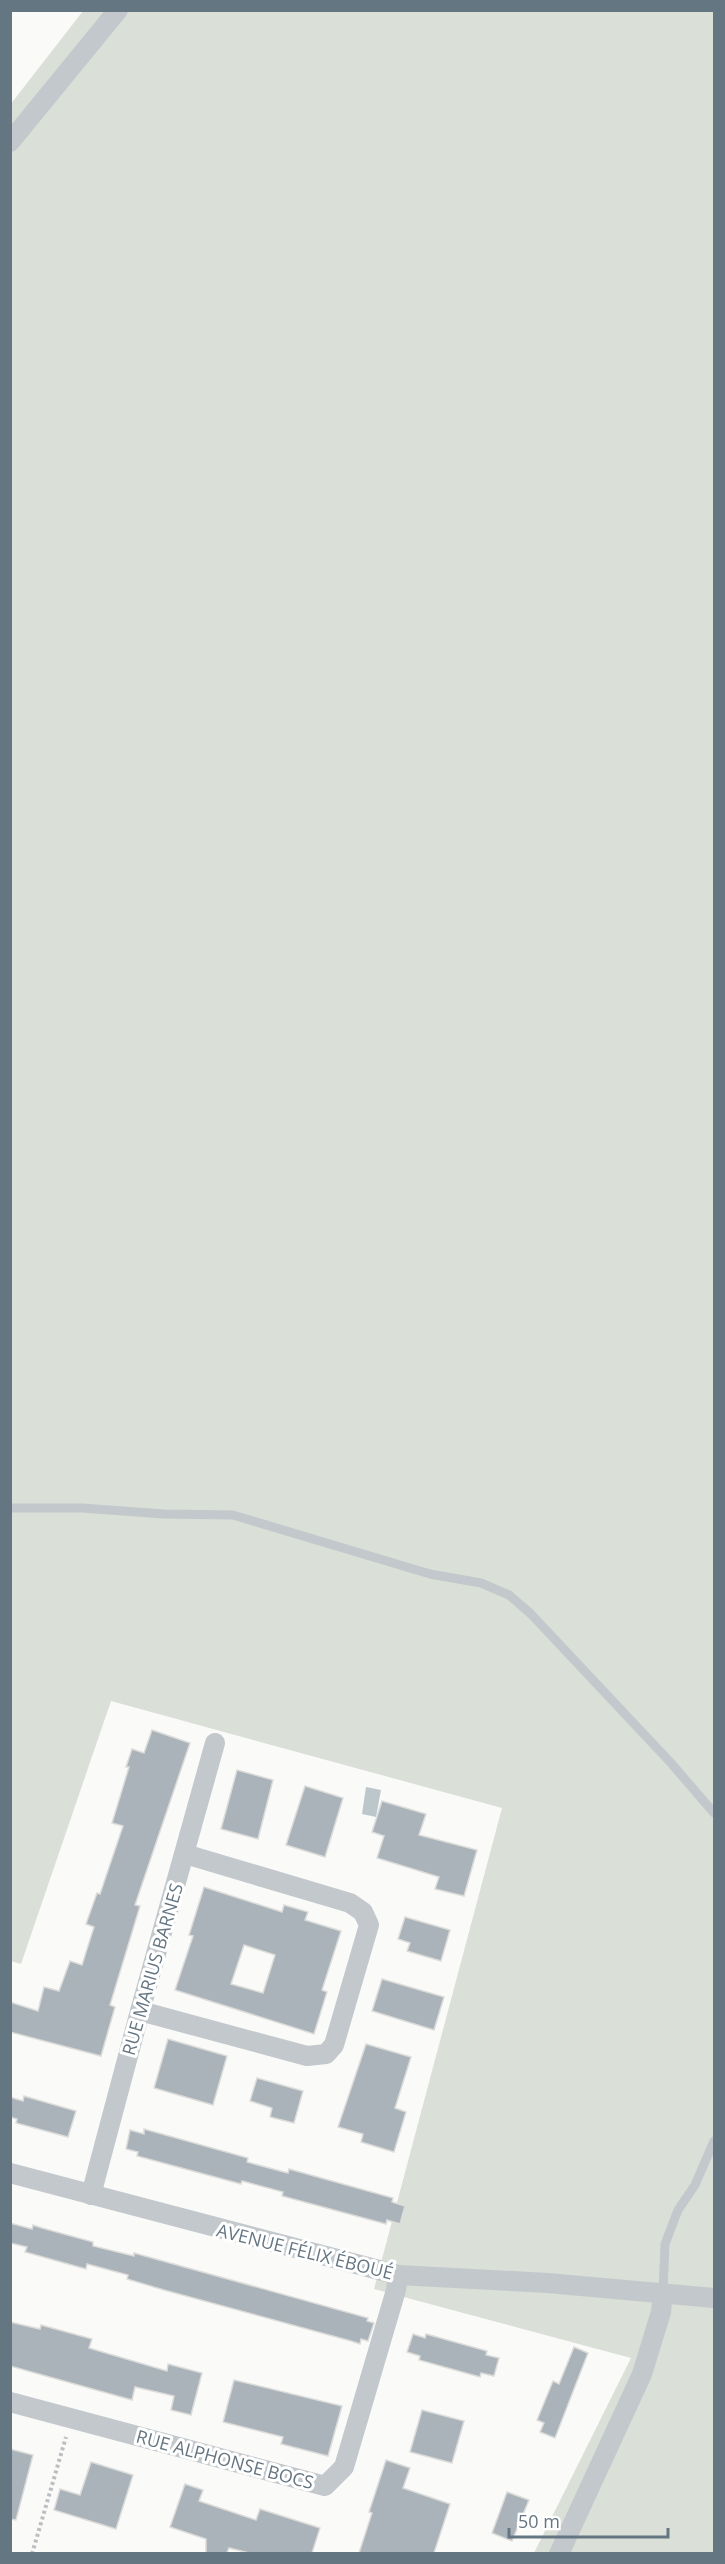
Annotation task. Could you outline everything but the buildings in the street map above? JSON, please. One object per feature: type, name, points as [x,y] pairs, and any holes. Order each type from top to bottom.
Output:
[{"type":"street","points":[[10,142],[114,12]]},
{"type":"street","name":"RUE MARIUS BARNES","points":[[91,2195],[215,1743]]},
{"type":"street","points":[[140,2011],[307,2056],[326,2054],[334,2045],[360,1958],[369,1925],[363,1912],[350,1903],[185,1854]]},
{"type":"street","name":"AVENUE FÉLIX ÉBOUÉ","points":[[10,2173],[398,2276],[663,2292],[714,2298]]},
{"type":"street","name":"RUE ALPHONSE BOCS","points":[[10,2402],[325,2486],[344,2467],[396,2290],[398,2276]]},
{"type":"street","points":[[559,2553],[642,2374],[662,2312],[663,2292]]},
{"type":"lane","points":[[10,1508],[82,1508],[164,1514],[232,1515],[430,1574],[481,1583],[500,1591],[509,1595],[531,1614],[671,1763],[714,1813]]},
{"type":"lane","points":[[663,2292],[665,2244],[678,2210],[695,2185],[714,2141]]},
{"type":"path","points":[[32,2553],[71,2419]]},
{"type":"shaded area","points":[[83,11],[714,11],[714,2553],[534,2553],[631,2358],[374,2289],[502,1808],[111,1701],[21,1964],[11,1961],[10,105]]},
{"type":"shaded area","points":[[366,1787],[381,1790],[376,1817],[362,1814]]}]
